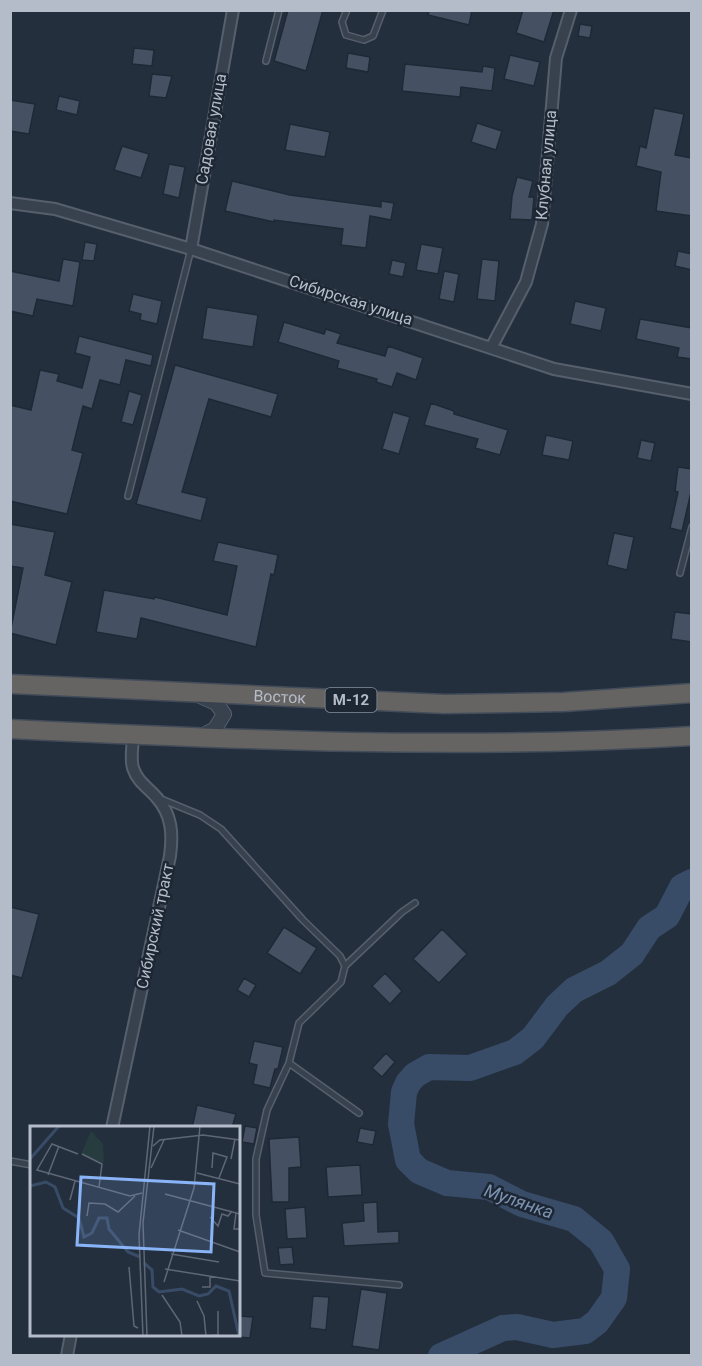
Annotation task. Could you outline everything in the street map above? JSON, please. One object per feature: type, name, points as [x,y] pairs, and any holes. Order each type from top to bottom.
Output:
[{"type":"highway","name":"Восток","points":[[10,684],[444,704],[564,702],[692,693]]},
{"type":"highway","points":[[10,729],[133,735],[510,744],[692,736]]},
{"type":"street","name":"Садовая улица","points":[[191,249],[233,10]]},
{"type":"street","name":"Клубная улица","points":[[491,348],[526,282],[542,224],[556,58],[571,10]]},
{"type":"street","name":"Сибирская улица","points":[[10,203],[55,209],[191,249],[554,369],[692,394]]},
{"type":"street","points":[[195,694],[216,703],[224,714],[215,729],[200,737]]},
{"type":"street","name":"Сибирский тракт","points":[[112,1126],[172,844],[172,830],[167,813],[156,797],[139,781],[133,767],[133,735]]},
{"type":"street","points":[[67,1356],[71,1336]]},
{"type":"lane","points":[[266,60],[279,10]]},
{"type":"lane","points":[[347,10],[342,22],[346,34],[364,40],[373,36],[383,10]]},
{"type":"lane","points":[[128,496],[191,249]]},
{"type":"lane","points":[[680,573],[692,527]]},
{"type":"lane","points":[[156,797],[201,815],[221,829],[303,920],[340,956],[345,966]]},
{"type":"lane","points":[[399,1285],[265,1274],[256,1215],[256,1159],[267,1110],[289,1063],[299,1023],[341,982],[345,966],[402,912],[415,903]]},
{"type":"lane","points":[[289,1063],[359,1113]]},
{"type":"lane","points":[[10,1161],[30,1165]]},
{"type":"building","points":[[288,10],[323,10],[306,71],[274,61]]},
{"type":"building","points":[[429,10],[472,10],[469,25],[428,15]]},
{"type":"building","points":[[523,10],[554,10],[544,42],[516,33]]},
{"type":"building","points":[[580,24],[592,26],[590,38],[578,36]]},
{"type":"building","points":[[134,48],[154,50],[152,66],[132,64]]},
{"type":"building","points":[[348,53],[370,57],[368,72],[346,68]]},
{"type":"building","points":[[510,55],[540,62],[534,86],[504,79]]},
{"type":"building","points":[[405,64],[482,72],[483,66],[495,68],[492,91],[461,87],[460,97],[402,91]]},
{"type":"building","points":[[152,74],[172,76],[166,98],[149,96]]},
{"type":"building","points":[[59,96],[80,101],[77,115],[56,110]]},
{"type":"building","points":[[10,100],[35,104],[29,134],[10,131]]},
{"type":"building","points":[[654,108],[684,114],[675,155],[692,158],[692,216],[656,211],[661,172],[636,166],[640,146],[646,148]]},
{"type":"building","points":[[477,123],[502,131],[496,150],[471,142]]},
{"type":"building","points":[[290,124],[330,132],[325,157],[285,150]]},
{"type":"building","points":[[122,146],[149,154],[141,178],[114,170]]},
{"type":"building","points":[[169,164],[185,167],[179,198],[163,194]]},
{"type":"building","points":[[517,177],[533,181],[529,197],[534,197],[532,220],[510,219],[512,196]]},
{"type":"building","points":[[232,181],[290,195],[381,207],[381,201],[394,203],[391,220],[370,216],[366,248],[341,245],[343,229],[274,220],[274,222],[225,211]]},
{"type":"building","points":[[85,242],[97,244],[94,261],[82,260]]},
{"type":"building","points":[[421,244],[443,248],[438,274],[416,270]]},
{"type":"building","points":[[678,251],[692,254],[692,270],[675,266]]},
{"type":"building","points":[[63,259],[80,262],[73,306],[37,299],[33,316],[10,311],[10,271],[59,281]]},
{"type":"building","points":[[482,259],[499,261],[495,301],[477,299]]},
{"type":"building","points":[[392,260],[406,263],[403,277],[389,274]]},
{"type":"building","points":[[444,271],[459,274],[454,302],[439,299]]},
{"type":"building","points":[[133,294],[162,301],[157,324],[140,320],[141,314],[129,311]]},
{"type":"building","points":[[575,301],[606,308],[601,331],[570,324]]},
{"type":"building","points":[[207,307],[258,315],[253,347],[202,339]]},
{"type":"building","points":[[640,319],[692,328],[692,359],[677,357],[679,348],[636,339]]},
{"type":"building","points":[[284,322],[324,334],[326,329],[341,334],[337,343],[385,356],[388,346],[423,358],[416,380],[397,373],[392,387],[376,382],[377,379],[337,368],[339,361],[278,342]]},
{"type":"building","points":[[79,336],[153,355],[151,366],[126,360],[120,385],[100,380],[92,409],[83,406],[72,450],[83,453],[67,514],[10,501],[10,405],[31,410],[40,370],[59,374],[57,381],[82,388],[90,357],[75,353]]},
{"type":"building","points":[[175,365],[278,394],[271,417],[209,399],[182,492],[207,498],[201,521],[136,504]]},
{"type":"building","points":[[129,391],[142,395],[133,425],[121,422]]},
{"type":"building","points":[[431,403],[454,411],[454,414],[508,430],[500,455],[475,448],[478,439],[424,425]]},
{"type":"building","points":[[393,412],[410,417],[399,454],[382,449]]},
{"type":"building","points":[[546,435],[573,441],[569,460],[542,455]]},
{"type":"building","points":[[641,440],[655,443],[651,461],[637,458]]},
{"type":"building","points":[[678,467],[692,469],[692,488],[682,531],[670,528],[678,492],[675,491]]},
{"type":"building","points":[[10,524],[55,532],[45,575],[72,582],[56,645],[10,633],[23,568],[10,566]]},
{"type":"building","points":[[614,533],[634,537],[627,570],[607,565]]},
{"type":"building","points":[[218,542],[278,555],[274,575],[271,574],[256,647],[141,618],[137,639],[96,632],[104,590],[154,599],[155,597],[227,615],[237,566],[213,561]]},
{"type":"building","points":[[675,612],[692,614],[692,642],[671,639]]},
{"type":"building","points":[[10,907],[39,914],[22,978],[10,975]]},
{"type":"building","points":[[284,927],[317,948],[300,974],[267,953]]},
{"type":"building","points":[[442,929],[467,954],[439,983],[413,959]]},
{"type":"building","points":[[385,973],[402,991],[390,1004],[372,986]]},
{"type":"building","points":[[244,978],[256,985],[249,997],[237,990]]},
{"type":"building","points":[[254,1041],[283,1047],[278,1069],[275,1069],[270,1088],[253,1084],[257,1065],[249,1063]]},
{"type":"building","points":[[386,1053],[395,1062],[382,1077],[372,1068]]},
{"type":"building","points":[[197,1105],[236,1114],[233,1126],[192,1126]]},
{"type":"building","points":[[245,1126],[257,1128],[254,1144],[242,1142]]},
{"type":"building","points":[[360,1128],[376,1131],[373,1145],[357,1142]]},
{"type":"building","points":[[299,1137],[301,1167],[289,1168],[289,1202],[272,1202],[269,1139]]},
{"type":"building","points":[[360,1165],[362,1195],[328,1197],[326,1167]]},
{"type":"building","points":[[377,1202],[378,1232],[399,1231],[399,1243],[344,1246],[342,1223],[364,1221],[363,1203]]},
{"type":"building","points":[[305,1207],[307,1238],[287,1239],[285,1209]]},
{"type":"building","points":[[292,1247],[294,1264],[280,1265],[278,1248]]},
{"type":"building","points":[[361,1289],[387,1293],[379,1350],[352,1346]]},
{"type":"building","points":[[313,1296],[329,1297],[326,1330],[310,1328]]},
{"type":"building","points":[[240,1316],[253,1317],[250,1338],[238,1337],[240,1336]]},
{"type":"waterway","name":"Мулянка","points":[[441,1356],[503,1328],[517,1327],[553,1335],[585,1331],[597,1322],[614,1298],[617,1269],[601,1241],[574,1219],[522,1204],[489,1187],[447,1183],[419,1171],[408,1160],[401,1124],[404,1092],[408,1083],[415,1075],[429,1067],[470,1068],[515,1052],[533,1038],[557,1006],[574,990],[608,973],[632,954],[649,928],[667,916],[682,887],[692,882]]}]
